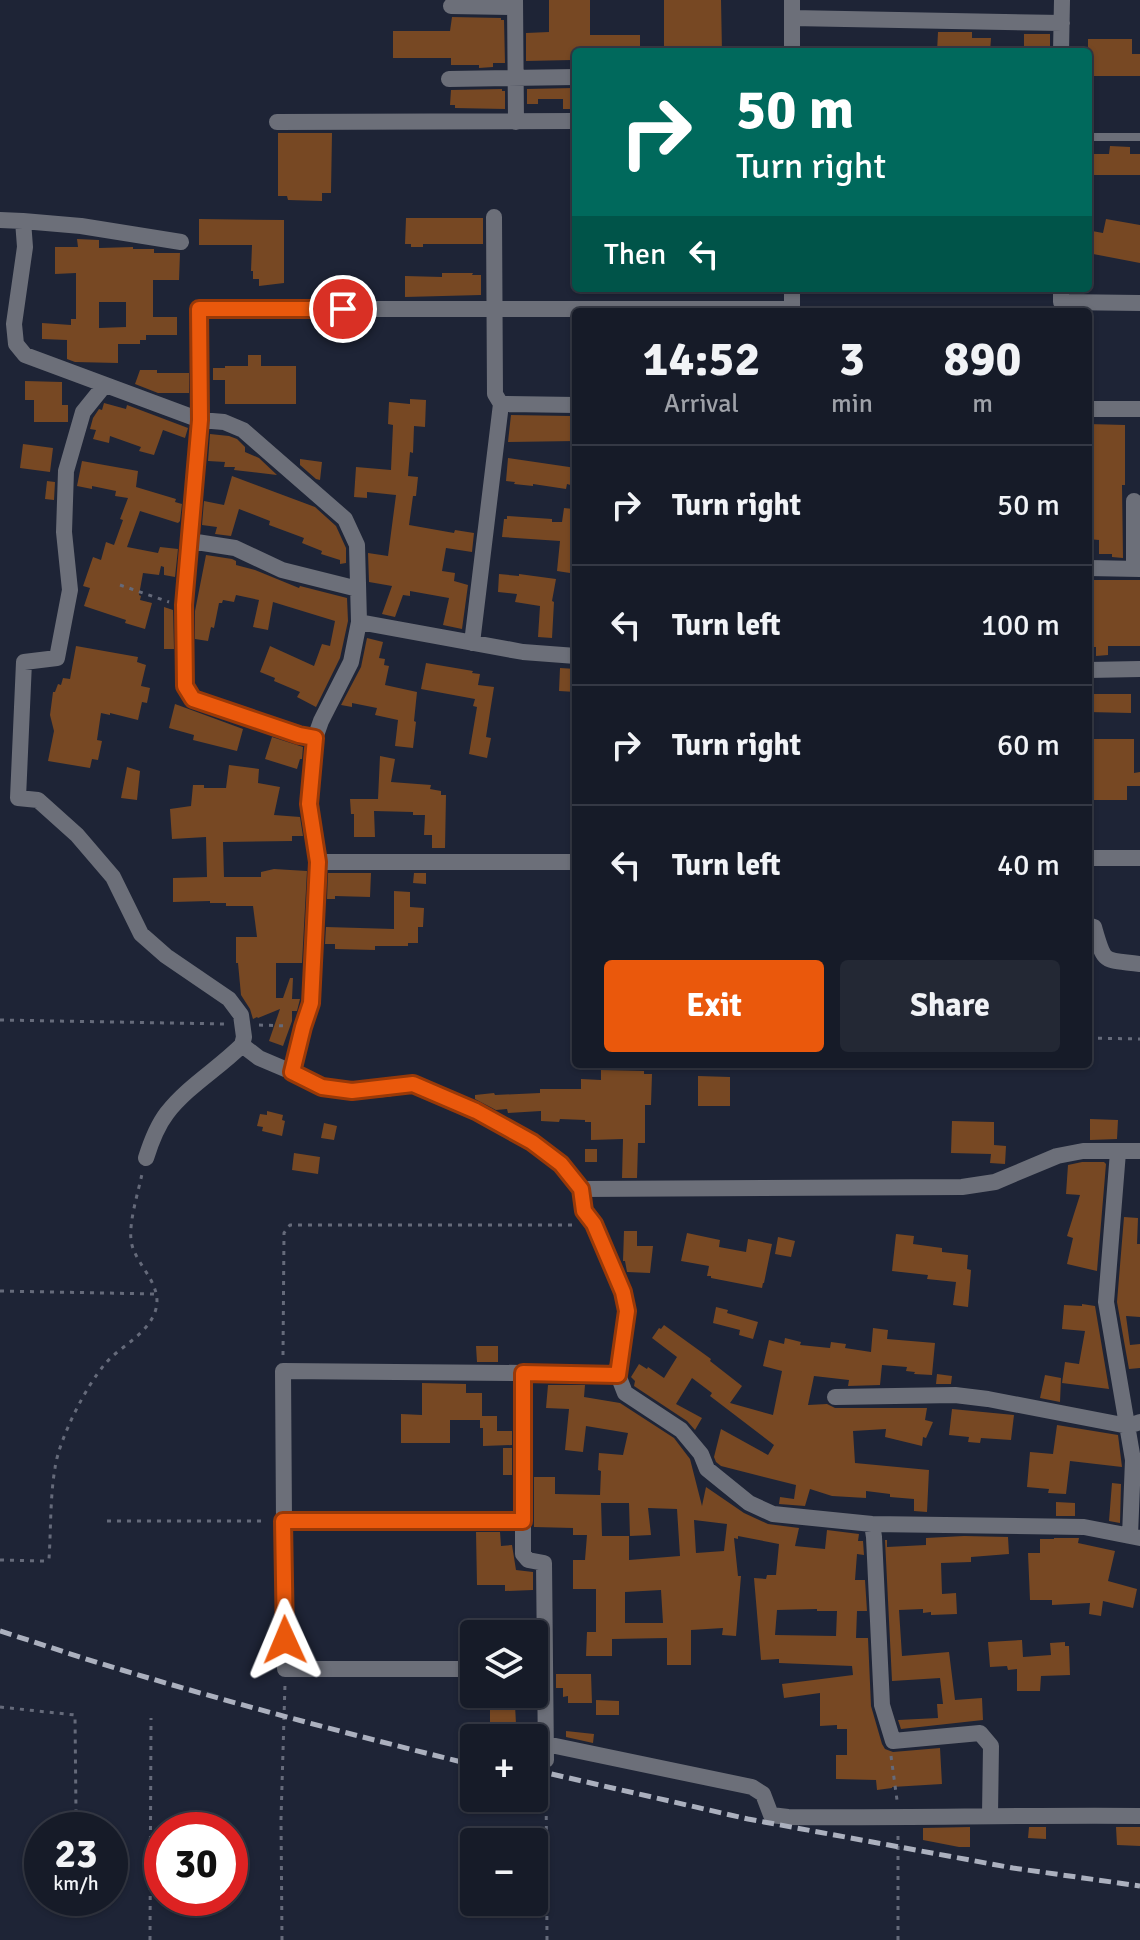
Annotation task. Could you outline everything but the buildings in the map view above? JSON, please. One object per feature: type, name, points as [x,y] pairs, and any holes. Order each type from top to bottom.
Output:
[{"type":"street","points":[[792,0],[792,48]]},
{"type":"street","points":[[1061,48],[1062,0]]},
{"type":"street","points":[[451,6],[515,4],[516,122]]},
{"type":"street","points":[[792,18],[1062,23]]},
{"type":"street","points":[[449,79],[572,77]]},
{"type":"street","points":[[277,122],[572,121]]},
{"type":"street","points":[[472,643],[501,404],[495,394],[494,217]]},
{"type":"street","points":[[0,220],[81,226],[181,242]]},
{"type":"street","points":[[23,221],[25,247],[14,324],[16,344],[25,355],[200,420],[224,422],[243,430],[345,519],[357,545],[359,622],[351,662],[315,738],[309,804],[318,862],[311,1003],[292,1072]]},
{"type":"street","points":[[1061,292],[1061,302],[1140,303]]},
{"type":"street","points":[[315,738],[193,699],[185,686],[184,605],[200,420],[199,309],[572,310]]},
{"type":"street","points":[[104,386],[83,412],[66,471],[64,532],[70,590],[57,658],[24,662],[18,798],[38,800],[77,835],[113,877],[141,934],[166,956],[229,999],[241,1015],[242,1045],[182,1096],[165,1115],[146,1158]]},
{"type":"street","points":[[501,404],[572,405]]},
{"type":"street","points":[[1092,409],[1140,409]]},
{"type":"street","points":[[1092,568],[1137,569],[1134,501]]},
{"type":"street","points":[[190,541],[235,548],[282,570],[358,589]]},
{"type":"street","points":[[359,622],[523,652],[572,656]]},
{"type":"street","points":[[1092,670],[1140,669]]},
{"type":"street","points":[[1092,858],[1140,858]]},
{"type":"street","points":[[318,862],[572,862]]},
{"type":"street","points":[[1092,926],[1107,960],[1140,964]]},
{"type":"street","points":[[242,1045],[259,1058],[322,1087],[352,1091],[413,1084],[476,1111],[532,1142],[561,1164],[581,1189],[584,1211],[594,1224],[623,1292],[627,1311],[618,1375],[625,1393],[681,1430],[701,1454],[707,1469],[749,1503],[773,1514],[872,1524],[1084,1527],[1135,1537],[1134,1424],[1106,1302],[1118,1152]]},
{"type":"street","points":[[581,1189],[962,1187],[995,1182],[1057,1156],[1083,1151],[1140,1151]]},
{"type":"street","points":[[460,1669],[285,1669],[283,1371],[618,1375]]},
{"type":"street","points":[[523,1373],[523,1554],[528,1560],[544,1563],[542,1620]]},
{"type":"street","points":[[835,1397],[955,1395],[1134,1424]]},
{"type":"street","points":[[283,1521],[523,1521]]},
{"type":"street","points":[[872,1524],[882,1705],[893,1741],[980,1733],[991,1746],[990,1815]]},
{"type":"street","points":[[548,1752],[752,1787],[763,1794],[771,1815],[788,1817],[1140,1816]]},
{"type":"lane","points":[[1092,137],[1140,137]]},
{"type":"path","points":[[120,585],[184,605]]},
{"type":"path","points":[[0,1020],[303,1027]]},
{"type":"path","points":[[1092,1038],[1140,1039]]},
{"type":"path","points":[[0,1560],[49,1559],[59,1448],[92,1381],[107,1361],[150,1323],[156,1309],[156,1294],[151,1280],[134,1251],[131,1239],[146,1158]]},
{"type":"path","points":[[283,1371],[284,1233],[290,1225],[594,1224]]},
{"type":"path","points":[[0,1291],[156,1294]]},
{"type":"path","points":[[107,1521],[283,1521]]},
{"type":"path","points":[[282,1940],[285,1669]]},
{"type":"path","points":[[0,1707],[75,1715],[76,1812]]},
{"type":"path","points":[[150,1940],[151,1718]]},
{"type":"path","points":[[893,1741],[890,1747],[898,1818],[898,1940]]},
{"type":"path","points":[[546,1812],[547,1940]]},
{"type":"railway","points":[[0,1631],[209,1696],[460,1761]]},
{"type":"railway","points":[[548,1773],[748,1819],[1013,1868],[1140,1886]]},
{"type":"route","points":[[285,1640],[283,1521],[523,1521],[523,1373],[618,1375],[627,1311],[623,1292],[594,1224],[584,1211],[581,1189],[561,1164],[532,1142],[476,1111],[413,1084],[352,1091],[322,1087],[292,1072],[311,1003],[318,862],[309,804],[315,738],[193,699],[185,686],[184,605],[200,420],[199,309],[343,309]]}]
